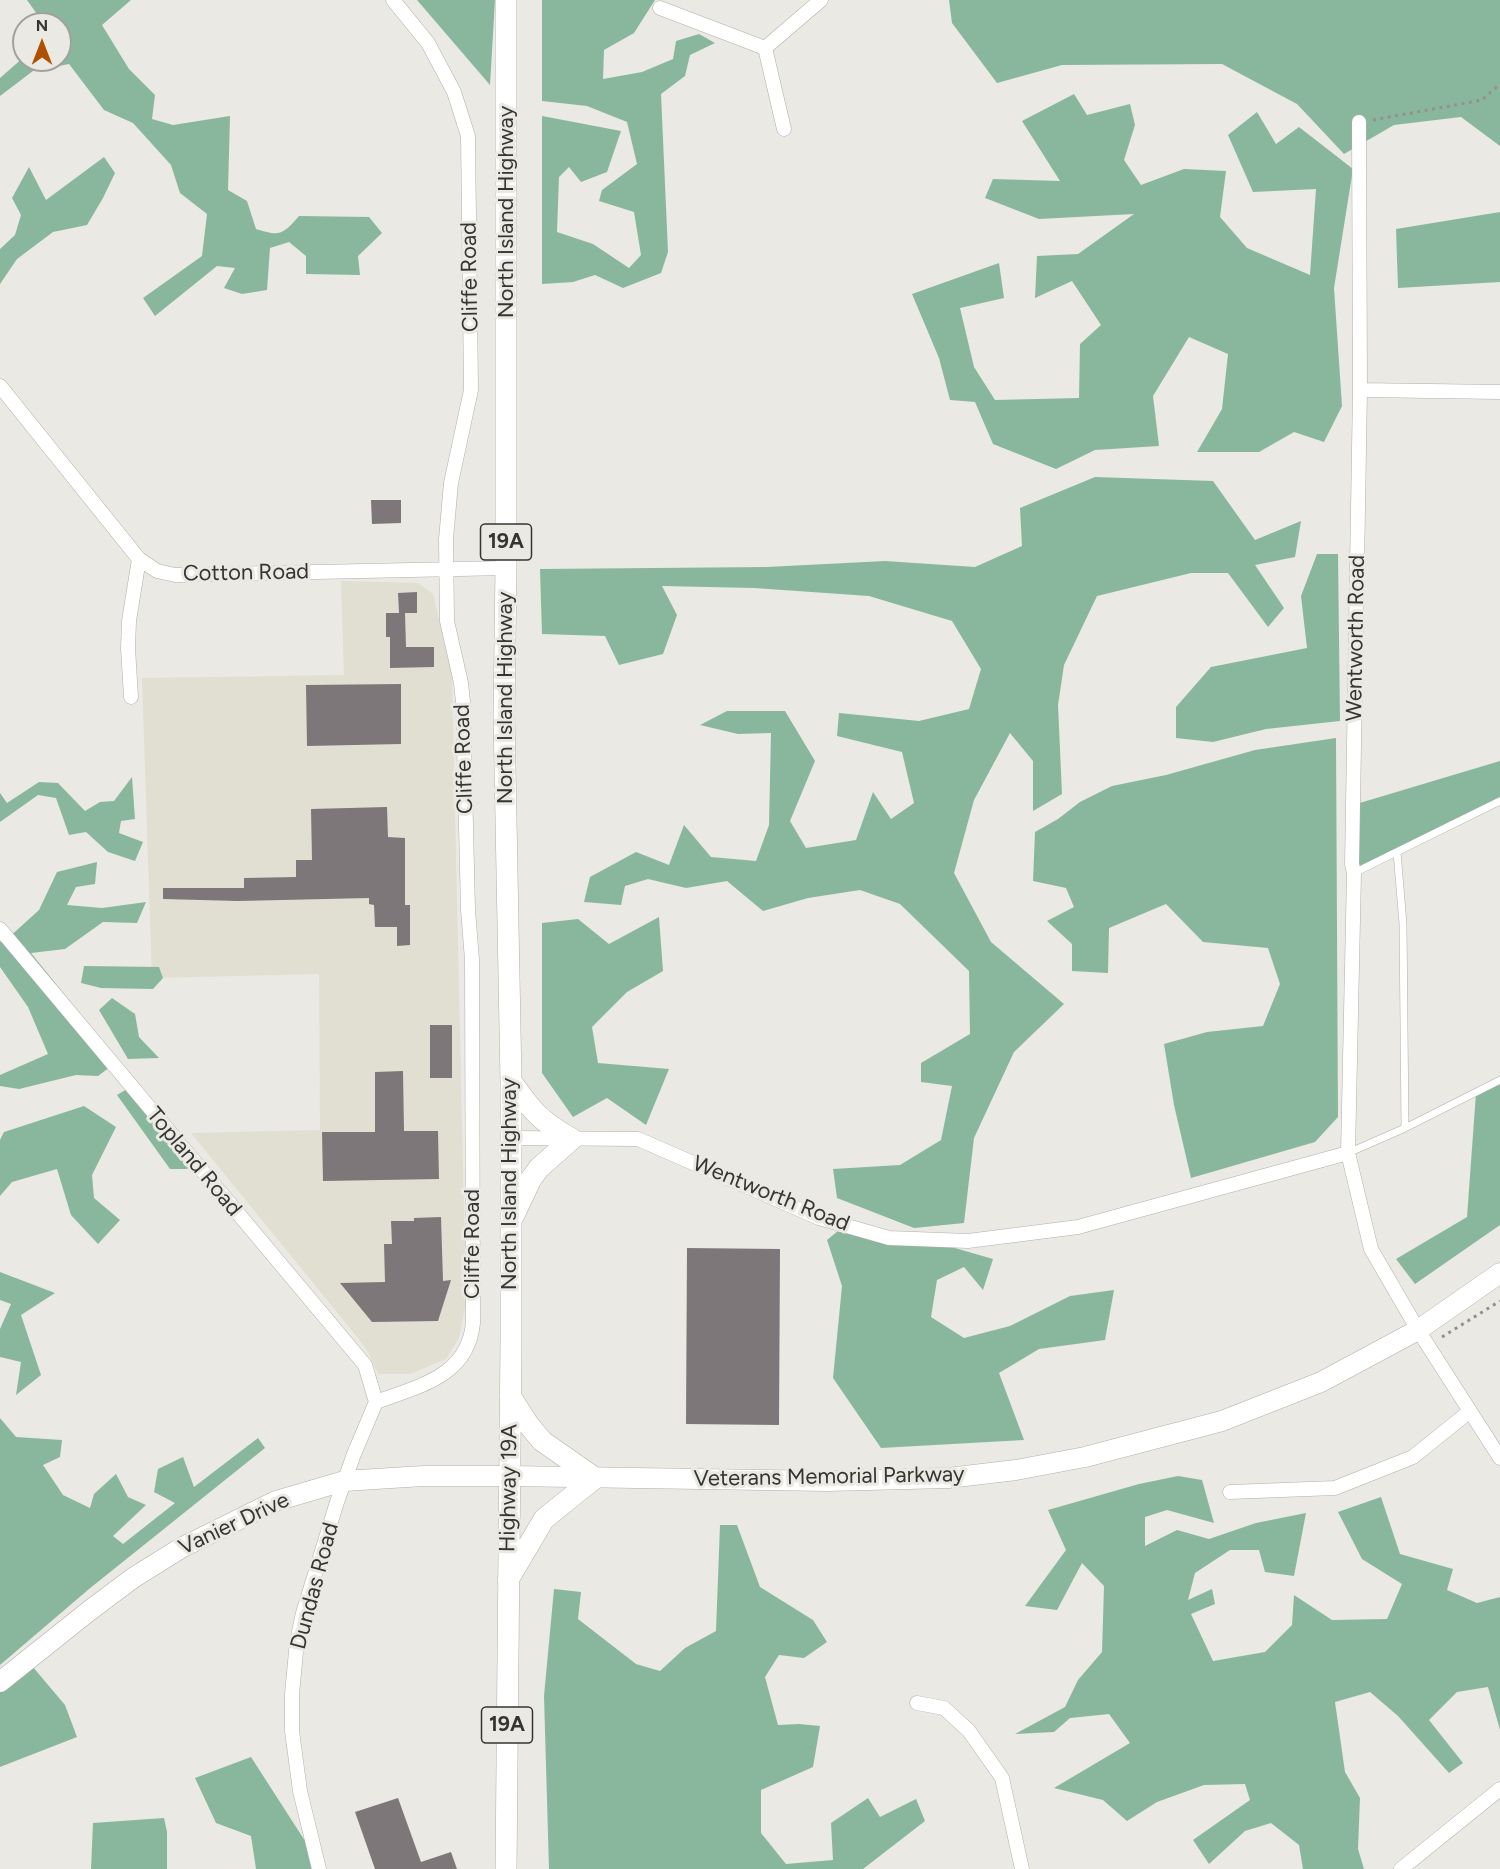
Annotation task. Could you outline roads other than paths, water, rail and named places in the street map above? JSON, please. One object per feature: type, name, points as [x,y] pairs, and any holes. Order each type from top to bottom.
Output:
[{"type":"main road","name":"North Island Highway","points":[[506,0],[504,715],[511,1081],[510,1396]]},
{"type":"main road","points":[[510,1222],[531,1179],[539,1168],[572,1138],[548,1125],[530,1109],[511,1081]]},
{"type":"main road","name":"Veterans Memorial Parkway","points":[[509,1476],[827,1481],[948,1478],[1017,1470],[1085,1458],[1222,1421],[1423,1338],[1500,1274]]},
{"type":"main road","points":[[508,1581],[544,1519],[595,1478],[542,1441],[510,1396]]},
{"type":"main road","name":"Highway 19A","points":[[508,1581],[510,1396]]},
{"type":"main road","name":"Vanier Drive","points":[[0,1682],[133,1578],[181,1548],[276,1501],[344,1481],[423,1476],[509,1476]]},
{"type":"main road","name":"19A","points":[[506,1869],[508,1581]]},
{"type":"street","name":"Cliffe Road","points":[[376,1401],[429,1382],[451,1368],[465,1353],[473,1323],[472,960],[468,910],[463,702],[447,621],[446,569],[450,491],[471,390],[468,136],[454,92],[428,43],[393,0]]},
{"type":"street","points":[[765,48],[820,0]]},
{"type":"street","points":[[660,8],[765,48]]},
{"type":"street","points":[[765,48],[784,129]]},
{"type":"street","name":"Wentworth Road","points":[[1359,122],[1360,390],[1348,1153],[1371,1249],[1423,1338],[1500,1458]]},
{"type":"street","name":"Cotton Road","points":[[0,386],[139,559],[157,571],[175,575],[506,568]]},
{"type":"street","points":[[1360,390],[1500,392]]},
{"type":"street","points":[[131,697],[129,621],[139,559]]},
{"type":"street","name":"Topland Road","points":[[0,929],[365,1365],[376,1401]]},
{"type":"street","name":"Wentworth Road","points":[[510,1138],[638,1139],[819,1218],[889,1238],[968,1241],[1078,1227],[1348,1153]]},
{"type":"street","points":[[344,1481],[376,1401]]},
{"type":"street","points":[[1230,1492],[1335,1488],[1413,1457],[1470,1411]]},
{"type":"street","name":"Dundas Road","points":[[319,1869],[300,1791],[292,1731],[292,1694],[297,1641],[303,1613],[344,1481]]},
{"type":"street","points":[[917,1703],[944,1708],[969,1731],[1002,1778],[1022,1869]]},
{"type":"street","points":[[1401,1869],[1500,1789]]},
{"type":"lane","points":[[1354,873],[1500,801]]},
{"type":"lane","points":[[1397,852],[1403,924],[1405,1128]]},
{"type":"lane","points":[[1348,1153],[1405,1128],[1500,1080]]}]
